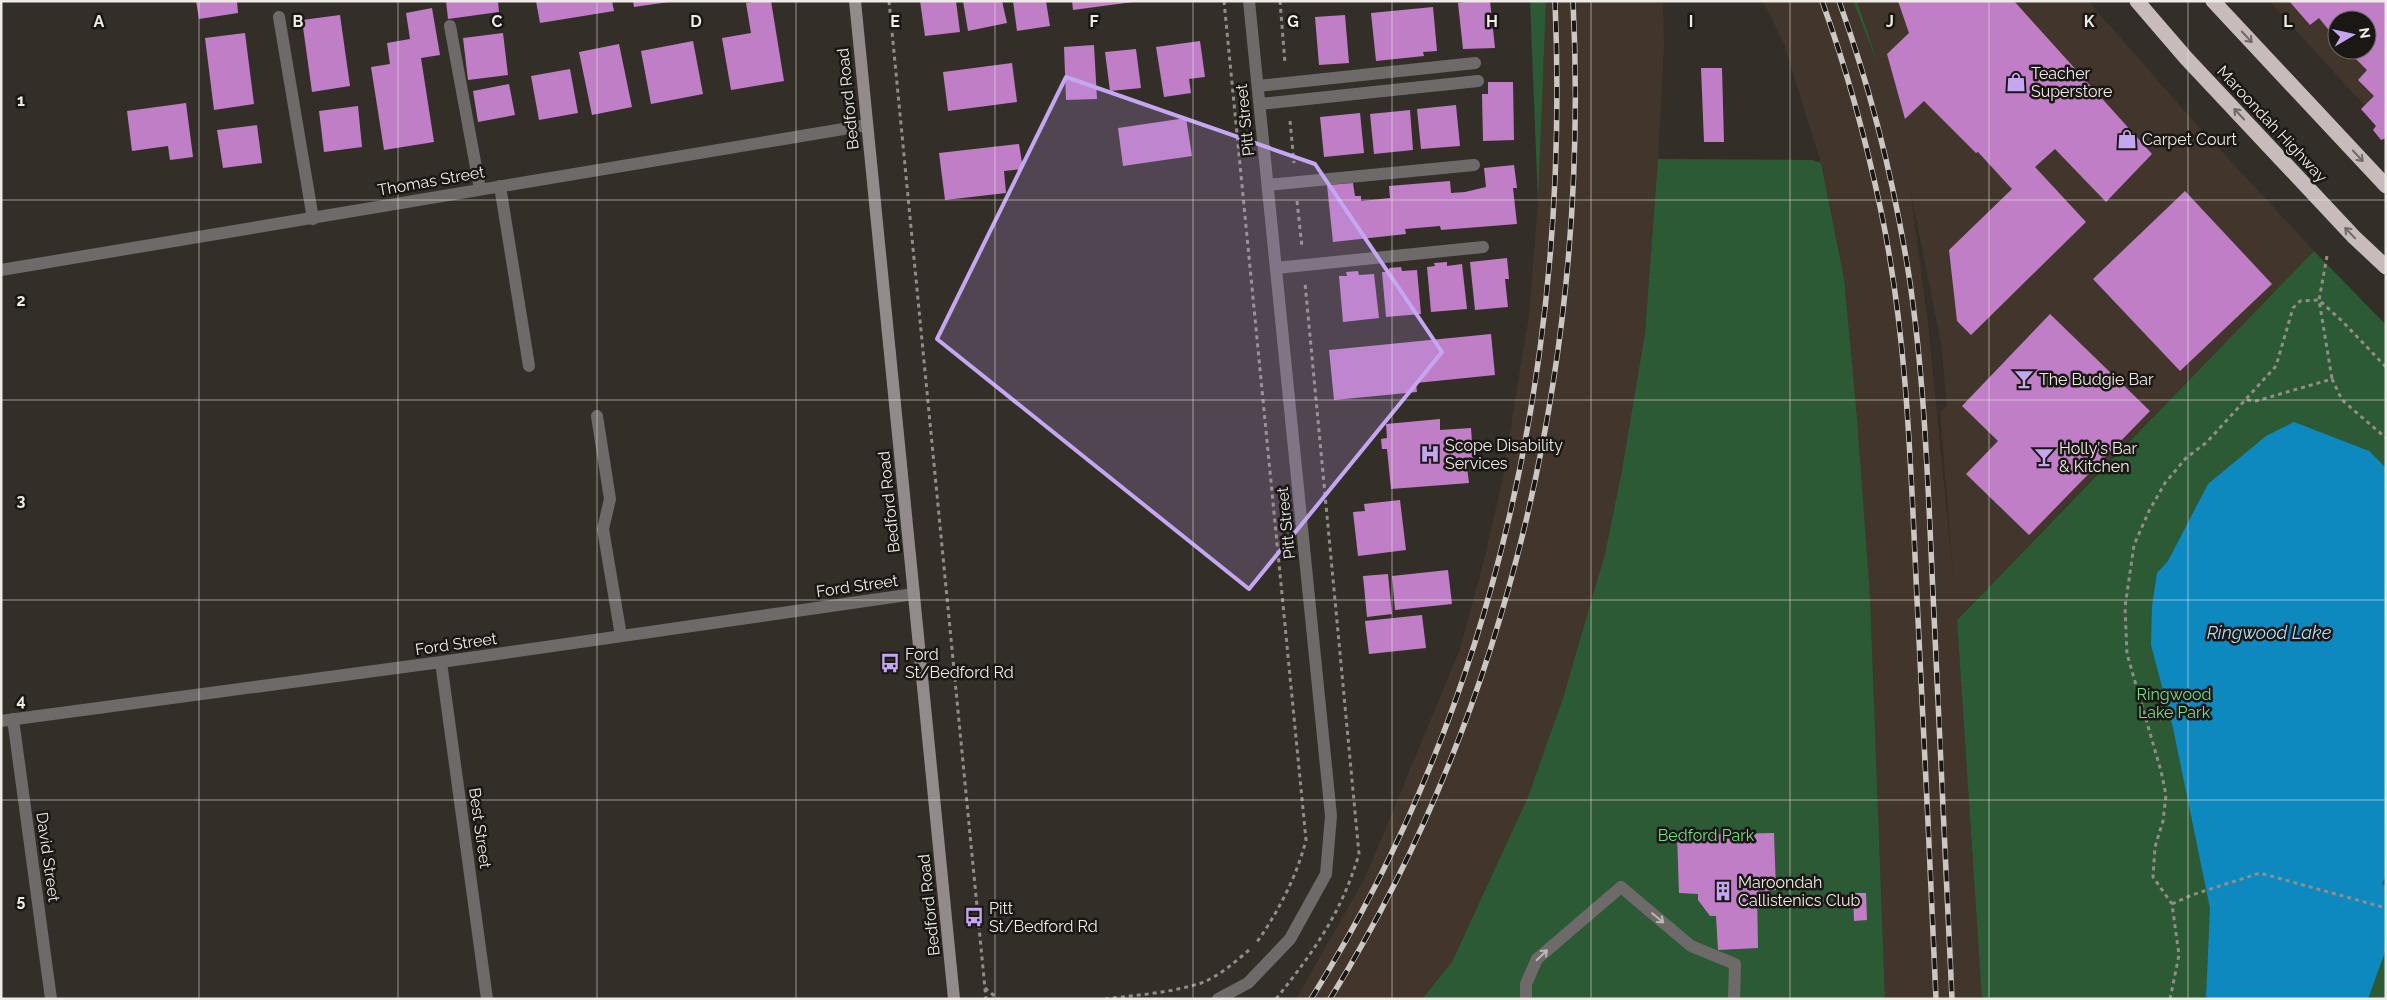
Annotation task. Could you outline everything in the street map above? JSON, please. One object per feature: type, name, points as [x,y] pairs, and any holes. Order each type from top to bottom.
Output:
[{"type":"highway","name":"Maroondah Highway","points":[[2137,1],[2186,58],[2354,237],[2386,267]]},
{"type":"highway","points":[[2213,1],[2386,186]]},
{"type":"main road","name":"Bedford Road","points":[[855,1],[954,999]]},
{"type":"street","name":"Pitt Street","points":[[1218,999],[1248,983],[1290,939],[1326,874],[1330,826],[1330,806],[1249,1]]},
{"type":"street","points":[[279,17],[313,219]]},
{"type":"street","points":[[450,26],[480,189]]},
{"type":"street","points":[[1258,86],[1475,63]]},
{"type":"street","points":[[1260,104],[1478,81]]},
{"type":"street","name":"Thomas Street","points":[[1,270],[867,125]]},
{"type":"street","points":[[1268,185],[1474,165]]},
{"type":"street","points":[[500,186],[529,366]]},
{"type":"street","points":[[1276,268],[1483,247]]},
{"type":"street","points":[[597,416],[610,499],[603,529],[621,636]]},
{"type":"street","name":"Ford Street","points":[[7,720],[441,662],[914,594]]},
{"type":"street","name":"Best Street","points":[[441,662],[487,999]]},
{"type":"street","name":"David Street","points":[[7,720],[51,999]]},
{"type":"street","points":[[1526,999],[1526,984],[1537,959],[1621,887],[1692,946],[1735,964],[1734,999]]},
{"type":"path","points":[[889,1],[986,999]]},
{"type":"path","points":[[1105,999],[1164,992],[1202,982],[1236,961],[1255,945],[1269,925],[1288,888],[1306,840],[1224,1]]},
{"type":"path","points":[[2327,256],[2319,300],[2332,379],[2342,400],[2386,438]]},
{"type":"path","points":[[2170,999],[2179,955],[2172,904],[2153,877],[2155,847],[2163,821],[2166,795],[2161,771],[2127,654],[2125,607],[2134,545],[2149,511],[2165,483],[2186,458],[2207,442],[2276,366],[2293,308],[2300,301],[2319,300],[2386,367]]},
{"type":"path","points":[[2246,400],[2256,401],[2332,379]]},
{"type":"path","points":[[2172,904],[2192,894],[2260,874],[2386,908]]},
{"type":"path","points":[[985,988],[998,999]]},
{"type":"highlighted area","points":[[1066,77],[1315,164],[1442,352],[1249,589],[937,339]]},
{"type":"shaded area","points":[[1546,1],[1663,1],[1664,46],[1658,159],[1645,333],[1622,470],[1605,554],[1563,698],[1528,797],[1452,962],[1422,999],[1296,999],[1366,876],[1460,649],[1483,564],[1502,482],[1529,315],[1538,203]]},
{"type":"shaded area","points":[[1763,1],[1853,1],[1874,54],[1857,1],[2088,1],[2188,115],[2314,251],[1957,619],[1982,999],[1885,999],[1870,596],[1844,278],[1821,163],[1783,41]],"holes":[[[1910,188],[1941,343],[1947,406],[1940,412],[1954,585],[1928,323]]]},
{"type":"shaded area","points":[[2269,1],[2386,1],[2386,129]]},
{"type":"green space","points":[[1530,1],[1546,1],[1538,203]]},
{"type":"green space","points":[[1853,1],[1857,1],[1879,67]]},
{"type":"green space","name":"Bedford Park","points":[[1658,159],[1812,160],[1821,163],[1844,278],[1857,419],[1870,596],[1885,999],[1422,999],[1452,962],[1528,797],[1563,698],[1605,554],[1622,470],[1645,333]]},
{"type":"green space","name":"Ringwood Lake Park","points":[[2314,251],[2386,325],[2386,999],[1982,999],[1957,620]]},
{"type":"water","name":"Ringwood Lake","points":[[2294,422],[2369,451],[2386,468],[2386,874],[2382,884],[2386,886],[2386,949],[2368,999],[2206,999],[2210,908],[2173,728],[2151,645],[2152,606],[2157,573],[2168,561],[2208,484],[2266,436]]},
{"type":"building","points":[[196,1],[237,1],[238,13],[199,19]]},
{"type":"building","points":[[446,1],[498,1],[499,12],[448,19]]},
{"type":"building","points":[[536,1],[612,1],[614,11],[540,23]]},
{"type":"building","points":[[633,1],[669,1],[669,2],[634,7]]},
{"type":"building","points":[[771,1],[784,81],[731,90],[722,38],[751,33],[746,3]]},
{"type":"building","points":[[920,1],[956,1],[960,32],[925,36]]},
{"type":"building","points":[[963,1],[1002,1],[1007,23],[968,31]]},
{"type":"building","points":[[1013,1],[1046,1],[1050,26],[1017,31]]},
{"type":"building","points":[[1072,1],[1133,1],[1133,2],[1073,10]]},
{"type":"building","points":[[1490,1],[1495,48],[1463,49],[1458,3]]},
{"type":"building","points":[[1898,1],[2014,1],[2152,154],[2106,202],[2055,149],[2035,167],[2086,222],[1971,335],[1957,321],[1949,250],[2012,189],[1978,152],[1976,153],[1924,101],[1905,119],[1887,54],[1909,33]]},
{"type":"building","points":[[2289,1],[2386,1],[2386,138],[2381,140],[2373,130],[2376,126],[2361,109],[2374,96],[2358,80],[2367,70],[2357,60],[2377,60],[2377,10],[2327,10],[2327,28],[2319,18],[2310,25]]},
{"type":"building","points":[[1433,7],[1437,51],[1423,52],[1424,56],[1376,61],[1371,13]]},
{"type":"building","points":[[432,8],[440,55],[421,58],[434,142],[384,150],[371,67],[390,64],[387,43],[410,39],[406,13]]},
{"type":"building","points":[[340,15],[350,86],[312,92],[302,20]]},
{"type":"building","points":[[1345,15],[1349,63],[1319,65],[1315,17]]},
{"type":"building","points":[[245,33],[254,104],[214,110],[205,38]]},
{"type":"building","points":[[503,33],[508,75],[468,80],[463,38]]},
{"type":"building","points":[[693,41],[703,94],[651,104],[641,51]]},
{"type":"building","points":[[1200,41],[1205,77],[1189,79],[1191,93],[1164,97],[1156,47]]},
{"type":"building","points":[[619,44],[632,107],[592,115],[579,52]]},
{"type":"building","points":[[1094,45],[1097,99],[1066,100],[1064,47]]},
{"type":"building","points":[[1136,49],[1141,88],[1110,91],[1105,52]]},
{"type":"building","points":[[1012,63],[1017,102],[948,111],[943,72]]},
{"type":"building","points":[[1701,68],[1722,68],[1724,142],[1704,142]]},
{"type":"building","points":[[570,69],[578,113],[539,120],[531,76]]},
{"type":"building","points":[[1488,82],[1513,82],[1514,140],[1483,141],[1482,94],[1488,94]]},
{"type":"building","points":[[509,84],[515,115],[478,122],[473,91]]},
{"type":"building","points":[[186,103],[193,157],[170,160],[168,146],[132,151],[127,111]]},
{"type":"building","points":[[1456,105],[1460,146],[1421,149],[1417,109]]},
{"type":"building","points":[[358,106],[362,147],[324,152],[319,111]]},
{"type":"building","points":[[1410,110],[1413,150],[1374,154],[1370,114]]},
{"type":"building","points":[[1360,113],[1364,153],[1324,157],[1320,117]]},
{"type":"building","points":[[1186,118],[1192,156],[1123,166],[1118,128]]},
{"type":"building","points":[[257,125],[262,163],[223,168],[217,130]]},
{"type":"building","points":[[1019,144],[1023,169],[1004,171],[1006,193],[945,200],[939,153]]},
{"type":"building","points":[[1514,165],[1517,188],[1513,188],[1517,224],[1441,230],[1440,226],[1405,229],[1406,234],[1333,242],[1327,185],[1353,183],[1355,196],[1361,196],[1361,201],[1390,198],[1389,186],[1450,181],[1451,193],[1465,192],[1486,187],[1484,168]]},
{"type":"building","points":[[2185,191],[2272,284],[2180,371],[2093,279]]},
{"type":"building","points":[[1507,258],[1509,279],[1505,279],[1508,307],[1475,310],[1470,262]]},
{"type":"building","points":[[1447,262],[1447,266],[1462,264],[1467,309],[1431,312],[1427,267],[1435,266],[1434,263]]},
{"type":"building","points":[[1401,267],[1402,271],[1417,270],[1421,314],[1386,317],[1382,272],[1389,272],[1389,268]]},
{"type":"building","points":[[1358,271],[1359,275],[1374,274],[1379,318],[1343,322],[1339,276],[1347,276],[1346,272]]},
{"type":"building","name":"Holly's Bar & Kitchen","points":[[2050,314],[2150,411],[2029,535],[1966,474],[1998,441],[1962,406]]},
{"type":"building","points":[[1491,334],[1495,375],[1416,383],[1417,392],[1334,400],[1329,350]]},
{"type":"building","name":"Scope Disability Services","points":[[1440,419],[1440,430],[1471,428],[1473,458],[1466,459],[1469,483],[1391,489],[1387,449],[1382,449],[1381,439],[1387,438],[1386,424]]},
{"type":"building","points":[[1400,500],[1406,550],[1358,556],[1353,512],[1365,511],[1364,504]]},
{"type":"building","points":[[1448,570],[1452,604],[1395,610],[1392,576]]},
{"type":"building","points":[[1388,574],[1392,614],[1367,617],[1363,576]]},
{"type":"building","points":[[1422,615],[1426,648],[1369,654],[1365,621]]},
{"type":"building","name":"Maroondah Callistenics Club","points":[[1774,833],[1776,890],[1757,892],[1758,948],[1718,950],[1716,916],[1710,916],[1698,900],[1698,894],[1679,893],[1677,835]]},
{"type":"building","points":[[1853,893],[1866,893],[1867,920],[1854,921]]},
{"type":"railway","points":[[1311,999],[1376,885],[1430,766],[1474,644],[1509,519],[1534,392],[1550,262],[1556,132],[1555,1]]},
{"type":"railway","points":[[1330,999],[1394,886],[1448,767],[1492,645],[1526,519],[1552,391],[1568,261],[1575,131],[1573,1]]},
{"type":"railway","points":[[1822,1],[1848,79],[1869,158],[1881,211],[1898,312],[1911,465],[1936,999]]},
{"type":"railway","points":[[1839,1],[1861,68],[1889,171],[1909,276],[1919,355],[1927,474],[1952,999]]},
{"type":"place","name":"Teacher Superstore","points":[[2016,82]]},
{"type":"place","name":"Carpet Court","points":[[2127,139]]},
{"type":"place","name":"The Budgie Bar","points":[[2024,379]]},
{"type":"place","name":"Scope Disability Services","points":[[1430,454]]},
{"type":"place","name":"Holly's Bar & Kitchen","points":[[2044,457]]},
{"type":"place","name":"Ford St/Bedford Rd","points":[[890,663]]},
{"type":"place","name":"Maroondah Callistenics Club","points":[[1723,891]]},
{"type":"place","name":"Pitt St/Bedford Rd","points":[[974,917]]}]
